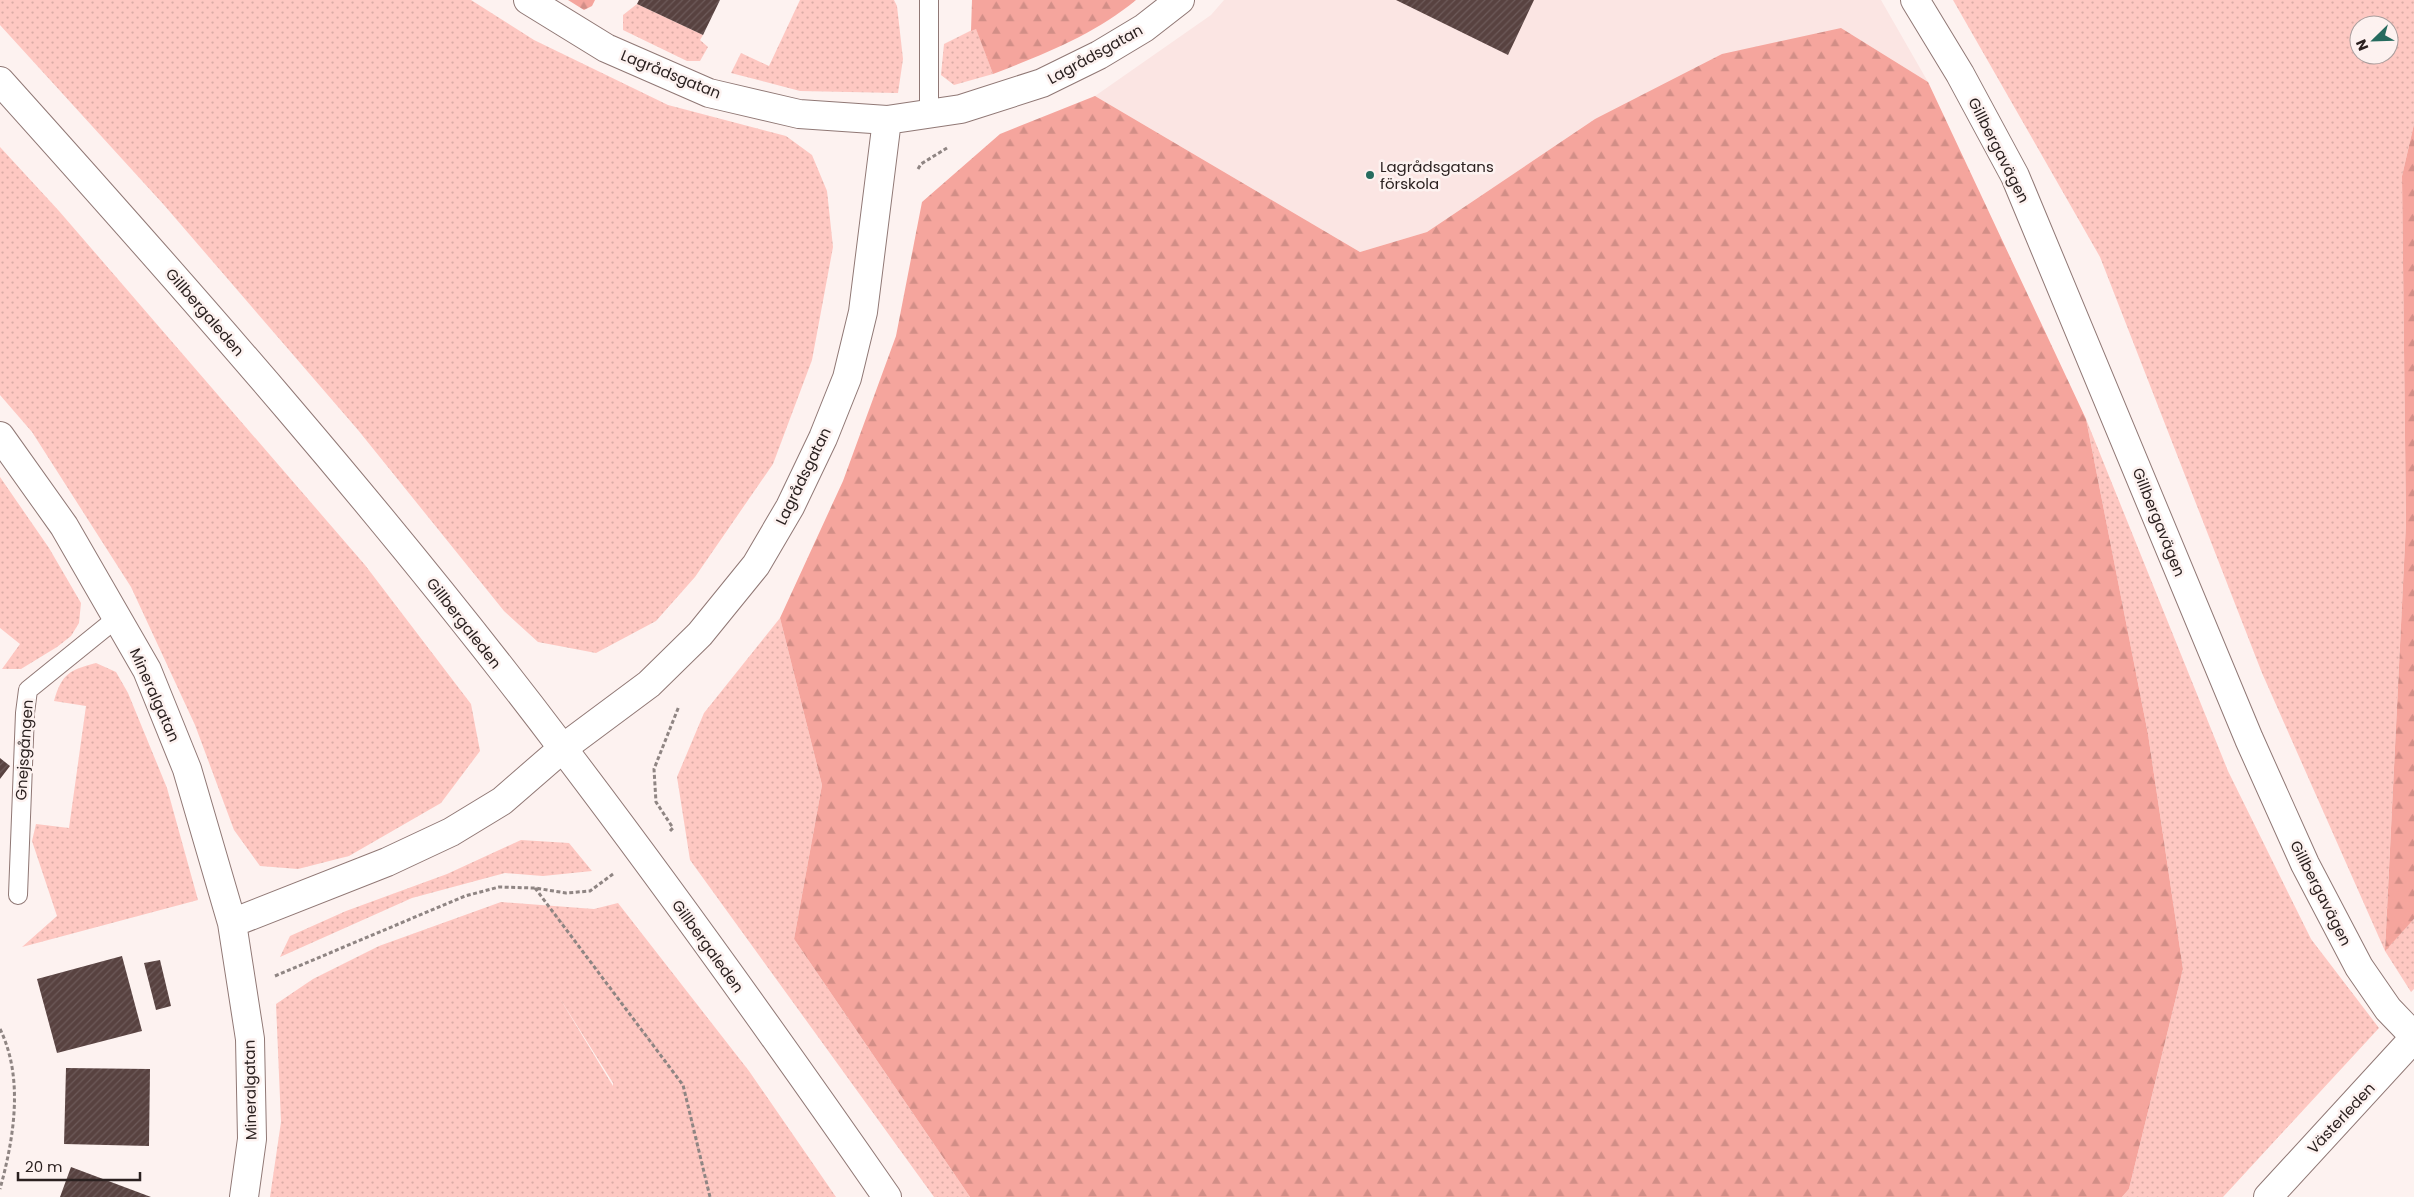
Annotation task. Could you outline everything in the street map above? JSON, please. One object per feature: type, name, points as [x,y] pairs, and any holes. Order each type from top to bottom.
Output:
[{"type":"street","name":"Lagrådsgatan","points":[[528,0],[606,48],[709,93],[799,114],[887,120],[961,108],[1042,83],[1099,55],[1144,28],[1180,0]]},
{"type":"street","name":"Gillbergavägen","points":[[1916,0],[1960,74],[2015,176],[2249,739],[2305,864],[2359,967],[2388,1009],[2414,1037]]},
{"type":"street","name":"Gillbergaleden","points":[[0,81],[271,387],[419,567],[563,748],[780,1044],[887,1197]]},
{"type":"street","name":"Lagrådsgatan","points":[[563,748],[649,684],[700,634],[756,565],[790,507],[823,438],[848,378],[863,312],[887,120]]},
{"type":"street","name":"Mineralgatan","points":[[0,436],[64,526],[147,670],[187,769],[232,923],[250,1038],[252,1139],[244,1197]]},
{"type":"street","points":[[232,923],[387,862],[451,832],[502,801],[563,748]]},
{"type":"street","name":"Västerleden","points":[[2268,1197],[2414,1037]]},
{"type":"lane","points":[[929,0],[929,113]]},
{"type":"lane","name":"Gnejsgången","points":[[18,895],[25,713],[28,690],[117,618]]},
{"type":"path","points":[[535,888],[683,1085],[710,1197]]},
{"type":"path","points":[[0,1029],[11,1056],[15,1096],[14,1120],[6,1168],[0,1189]]},
{"type":"shaded area","points":[[0,0],[471,0],[534,40],[668,105],[786,136],[812,155],[827,191],[833,247],[812,360],[773,464],[695,577],[656,621],[596,653],[538,642],[504,611],[358,430],[164,205],[0,25]]},
{"type":"shaded area","points":[[800,0],[894,0],[897,6],[903,59],[898,93],[800,91],[731,73],[741,53],[769,66]]},
{"type":"shaded area","name":"Lagrådsgatans förskola","points":[[1224,0],[1881,0],[1928,82],[1841,28],[1595,119],[1427,232],[1360,252],[1095,96],[1211,15]]},
{"type":"shaded area","points":[[1953,0],[2414,0],[2414,124],[2402,176],[2406,523],[2385,950],[2414,919],[2414,989],[2411,992],[2385,951],[2262,673],[2100,257]]},
{"type":"shaded area","points":[[637,4],[703,35],[700,40],[708,47],[700,61],[687,61],[623,30],[623,15]]},
{"type":"shaded area","points":[[976,28],[993,74],[954,85],[941,75],[944,44]]},
{"type":"shaded area","points":[[0,147],[59,211],[365,565],[471,704],[480,751],[441,803],[349,856],[298,869],[260,866],[234,830],[195,725],[131,587],[32,432],[0,395]]},
{"type":"shaded area","points":[[2086,419],[2228,771],[2311,939],[2379,1028],[2223,1197],[2122,1197],[2129,1189],[2183,969],[2148,734]]},
{"type":"shaded area","points":[[0,477],[49,548],[81,603],[79,623],[71,636],[21,669],[2,669],[20,644],[0,628]]},
{"type":"shaded area","points":[[780,618],[822,785],[794,939],[970,1197],[934,1197],[690,860],[677,777],[704,713]]},
{"type":"shaded area","points":[[96,663],[116,672],[128,693],[167,788],[198,900],[22,947],[57,916],[32,841],[36,824],[69,828],[86,706],[54,701],[60,684],[68,674]]},
{"type":"shaded area","points":[[521,840],[569,843],[592,871],[543,876],[505,873],[412,898],[280,957],[290,936],[346,911],[447,874]]},
{"type":"shaded area","points":[[501,902],[594,909],[618,903],[749,1071],[836,1197],[270,1197],[281,1122],[276,1004],[313,979],[379,946]],"holes":[[[559,997],[613,1083],[613,1086]]]},
{"type":"green space","points":[[568,0],[595,0],[592,6],[584,10]]},
{"type":"green space","points":[[972,0],[1136,0],[1086,34],[993,74],[976,29],[971,31]]},
{"type":"green space","points":[[1841,28],[1928,82],[2086,419],[2148,734],[2183,969],[2129,1189],[2122,1197],[970,1197],[794,939],[822,785],[780,618],[843,481],[896,336],[922,202],[1000,134],[1095,96],[1360,252],[1427,232],[1595,119],[1722,54]]},
{"type":"green space","points":[[2414,124],[2414,919],[2385,951],[2406,523],[2402,176]]},
{"type":"building","points":[[639,0],[720,0],[703,35],[637,4]]},
{"type":"building","points":[[1396,0],[1534,0],[1508,55]]},
{"type":"building","points":[[0,758],[10,766],[0,779]]},
{"type":"building","points":[[122,956],[142,1031],[57,1053],[37,979]]},
{"type":"building","points":[[160,960],[171,1006],[156,1010],[144,963]]},
{"type":"building","points":[[66,1068],[150,1069],[149,1146],[64,1144]]},
{"type":"building","points":[[71,1167],[151,1197],[60,1197]]},
{"type":"place","name":"Lagrådsgatans förskola","points":[[1370,175]]}]
